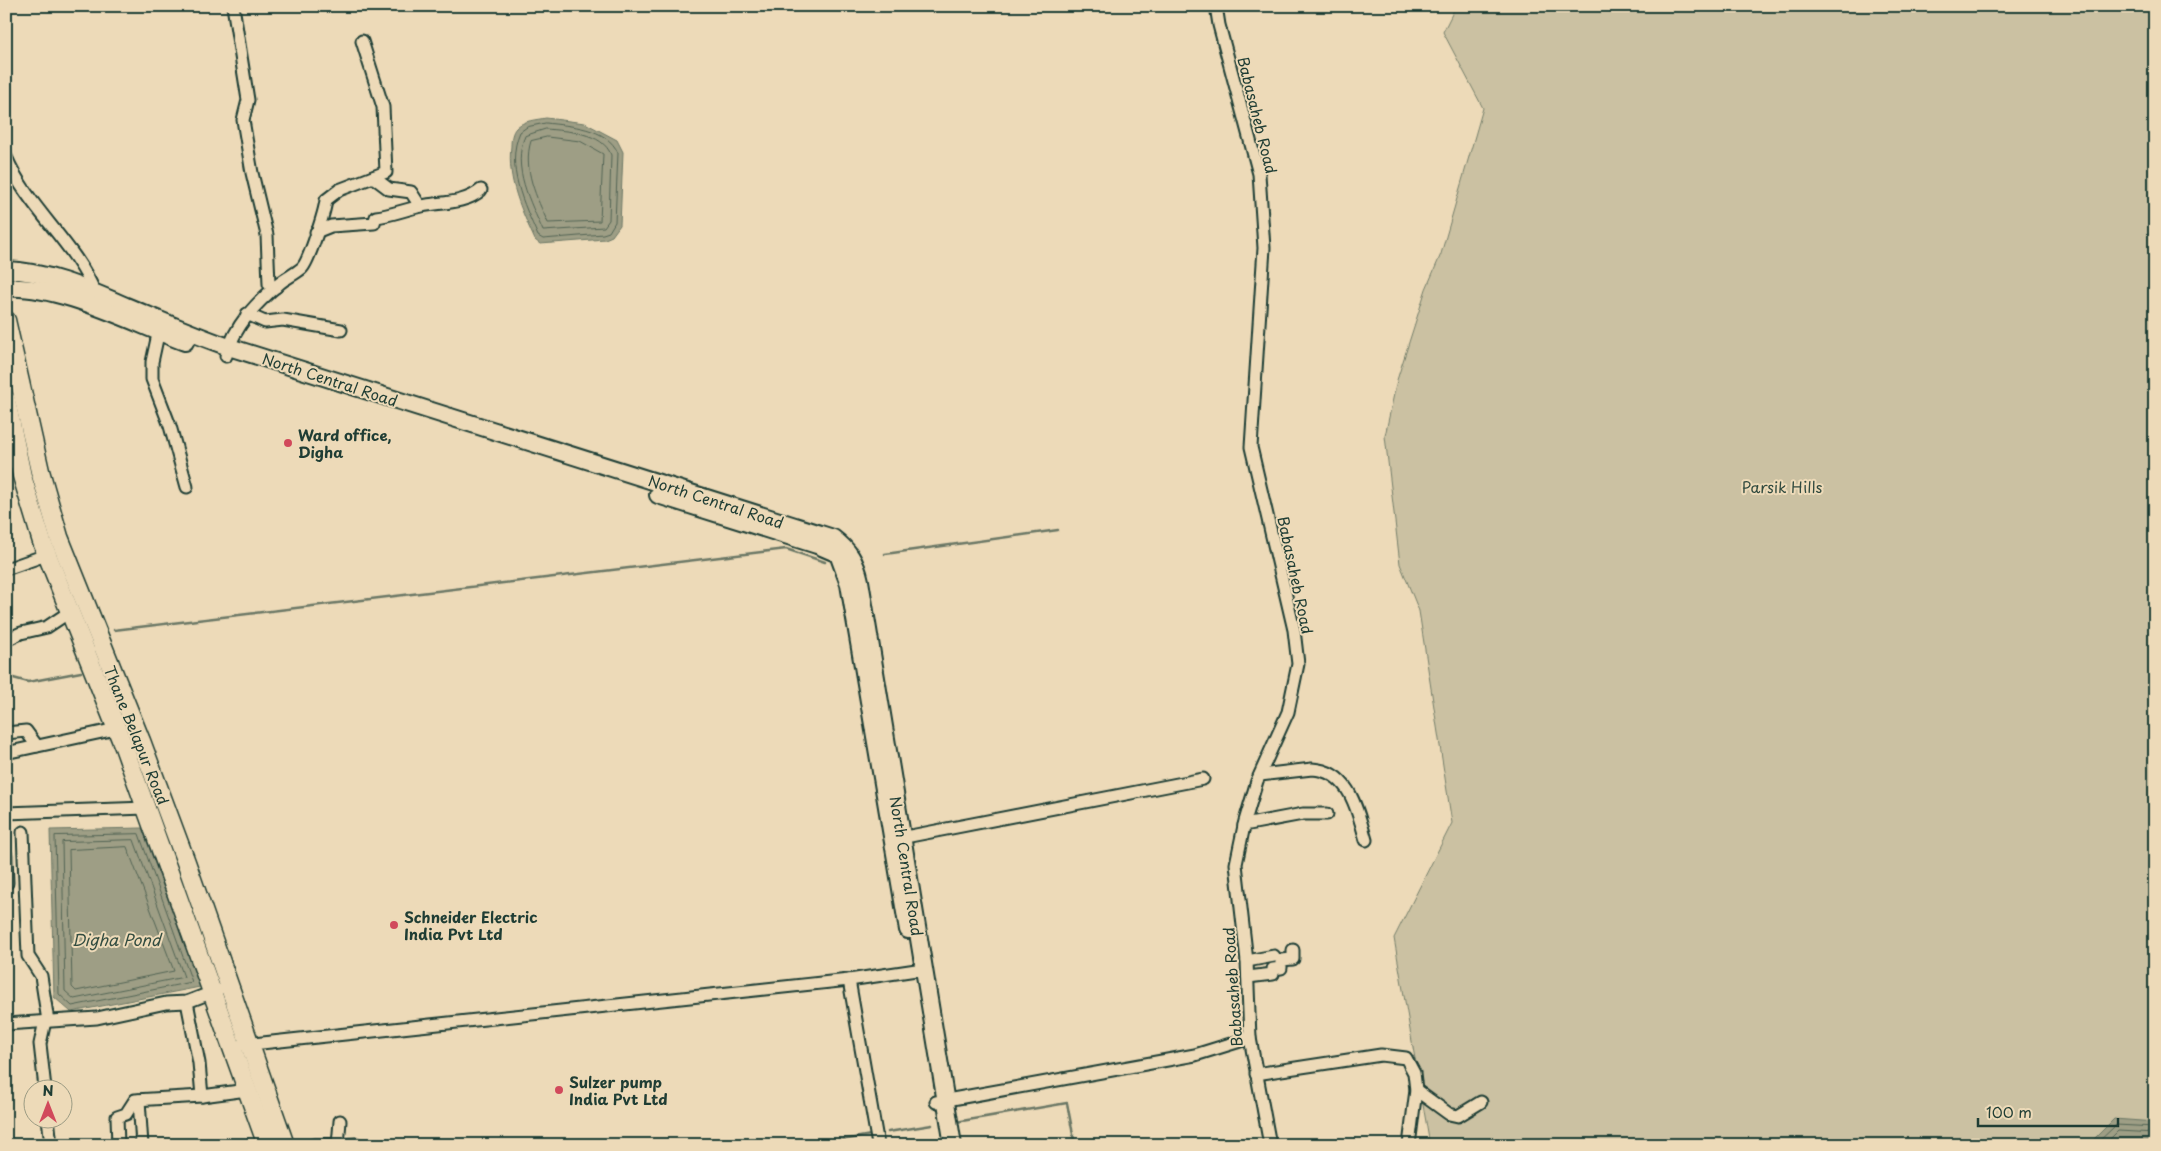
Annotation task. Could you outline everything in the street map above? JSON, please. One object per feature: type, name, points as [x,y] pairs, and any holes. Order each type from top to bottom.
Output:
[{"type":"main road","name":"North Central Road","points":[[6,270],[42,275],[95,293],[160,327]]},
{"type":"main road","name":"North Central Road","points":[[6,288],[28,289],[68,297],[227,351],[833,538],[842,552],[856,563],[860,581],[897,839],[915,903],[919,969],[950,1144]]},
{"type":"main road","name":"Thane Belapur Road","points":[[6,320],[40,471],[59,536],[100,644],[141,741],[230,986],[284,1145]]},
{"type":"main road","name":"Thane Belapur Road","points":[[6,400],[12,461],[68,613],[146,808],[266,1145]]},
{"type":"street","points":[[233,6],[248,100],[243,120],[252,173],[267,235],[269,284],[276,287]]},
{"type":"street","name":"Babasaheb Road","points":[[1216,6],[1219,25],[1259,174],[1264,248],[1251,447],[1294,630],[1298,664],[1288,712],[1260,775],[1244,825],[1236,864],[1247,960],[1250,1038],[1270,1145]]},
{"type":"street","points":[[227,351],[235,332],[247,314],[276,287],[302,268],[308,258],[316,232],[325,213],[326,200],[339,190],[386,172],[383,107],[362,41]]},
{"type":"street","points":[[6,157],[31,203],[87,274],[95,293]]},
{"type":"street","points":[[373,177],[389,189],[411,192],[420,206]]},
{"type":"street","points":[[316,232],[331,226],[374,223],[376,217],[401,213],[420,206],[465,199],[481,190]]},
{"type":"street","points":[[247,314],[265,322],[283,320],[341,330]]},
{"type":"street","points":[[160,327],[152,362],[152,379],[170,426],[187,487]]},
{"type":"street","points":[[6,570],[46,556]]},
{"type":"street","points":[[6,640],[21,633],[47,627],[68,613]]},
{"type":"street","points":[[10,752],[116,729]]},
{"type":"street","points":[[6,734],[26,731],[37,746]]},
{"type":"street","points":[[1260,775],[1321,769],[1340,779],[1347,788],[1358,813],[1366,840]]},
{"type":"street","points":[[897,839],[1203,779]]},
{"type":"street","points":[[6,813],[146,808]]},
{"type":"street","points":[[1244,825],[1303,814],[1327,814]]},
{"type":"street","points":[[23,832],[28,956],[41,976],[47,1021],[40,1044],[44,1078]]},
{"type":"street","points":[[6,855],[7,883]]},
{"type":"street","points":[[1248,977],[1274,974],[1273,969],[1281,968],[1281,960],[1293,959],[1293,950]]},
{"type":"street","points":[[1247,960],[1274,956]]},
{"type":"street","points":[[232,1046],[848,980],[919,969]]},
{"type":"street","points":[[848,980],[878,1145]]},
{"type":"street","points":[[6,1024],[97,1018],[166,1003],[187,1002],[230,986]]},
{"type":"street","points":[[187,1002],[199,1063],[202,1096]]},
{"type":"street","points":[[944,1105],[1195,1055],[1250,1038]]},
{"type":"street","points":[[1256,1074],[1381,1055],[1406,1058],[1414,1073],[1416,1090],[1408,1145]]},
{"type":"street","points":[[118,1145],[117,1117],[126,1114],[135,1100],[202,1096],[247,1090]]},
{"type":"street","points":[[1416,1090],[1449,1114],[1458,1116],[1481,1102]]},
{"type":"street","points":[[139,1100],[142,1145]]},
{"type":"street","points":[[340,1120],[339,1145],[357,1144]]},
{"type":"street","points":[[49,1128],[51,1145]]},
{"type":"street","points":[[314,1145],[332,1145]]},
{"type":"green space","name":"Parsik Hills","points":[[1456,6],[2155,6],[2155,1145],[1430,1145],[1394,938],[1452,823],[1419,611],[1400,564],[1385,436],[1397,380],[1426,289],[1441,254],[1483,108],[1443,32]]},
{"type":"water","points":[[546,118],[585,123],[617,140],[623,152],[620,225],[612,236],[605,239],[540,244],[535,240],[520,206],[513,183],[510,159],[511,141],[519,125]]},
{"type":"water","name":"Digha Pond","points":[[142,828],[200,987],[71,1012],[54,997],[50,830]]},
{"type":"water","points":[[2114,1119],[2155,1122],[2155,1145],[2088,1145]]},
{"type":"waterway","points":[[885,554],[1058,530]]},
{"type":"waterway","points":[[114,630],[786,549],[825,562]]},
{"type":"waterway","points":[[6,676],[28,682],[81,672]]},
{"type":"waterway","points":[[956,1122],[1067,1103],[1075,1145]]},
{"type":"waterway","points":[[888,1132],[932,1125]]},
{"type":"waterway","points":[[814,1145],[871,1135]]},
{"type":"place","name":"Ward office, Digha","points":[[288,443]]},
{"type":"place","name":"Schneider Electric India Pvt Ltd","points":[[394,925]]},
{"type":"place","name":"Sulzer pump India Pvt Ltd","points":[[559,1090]]}]
